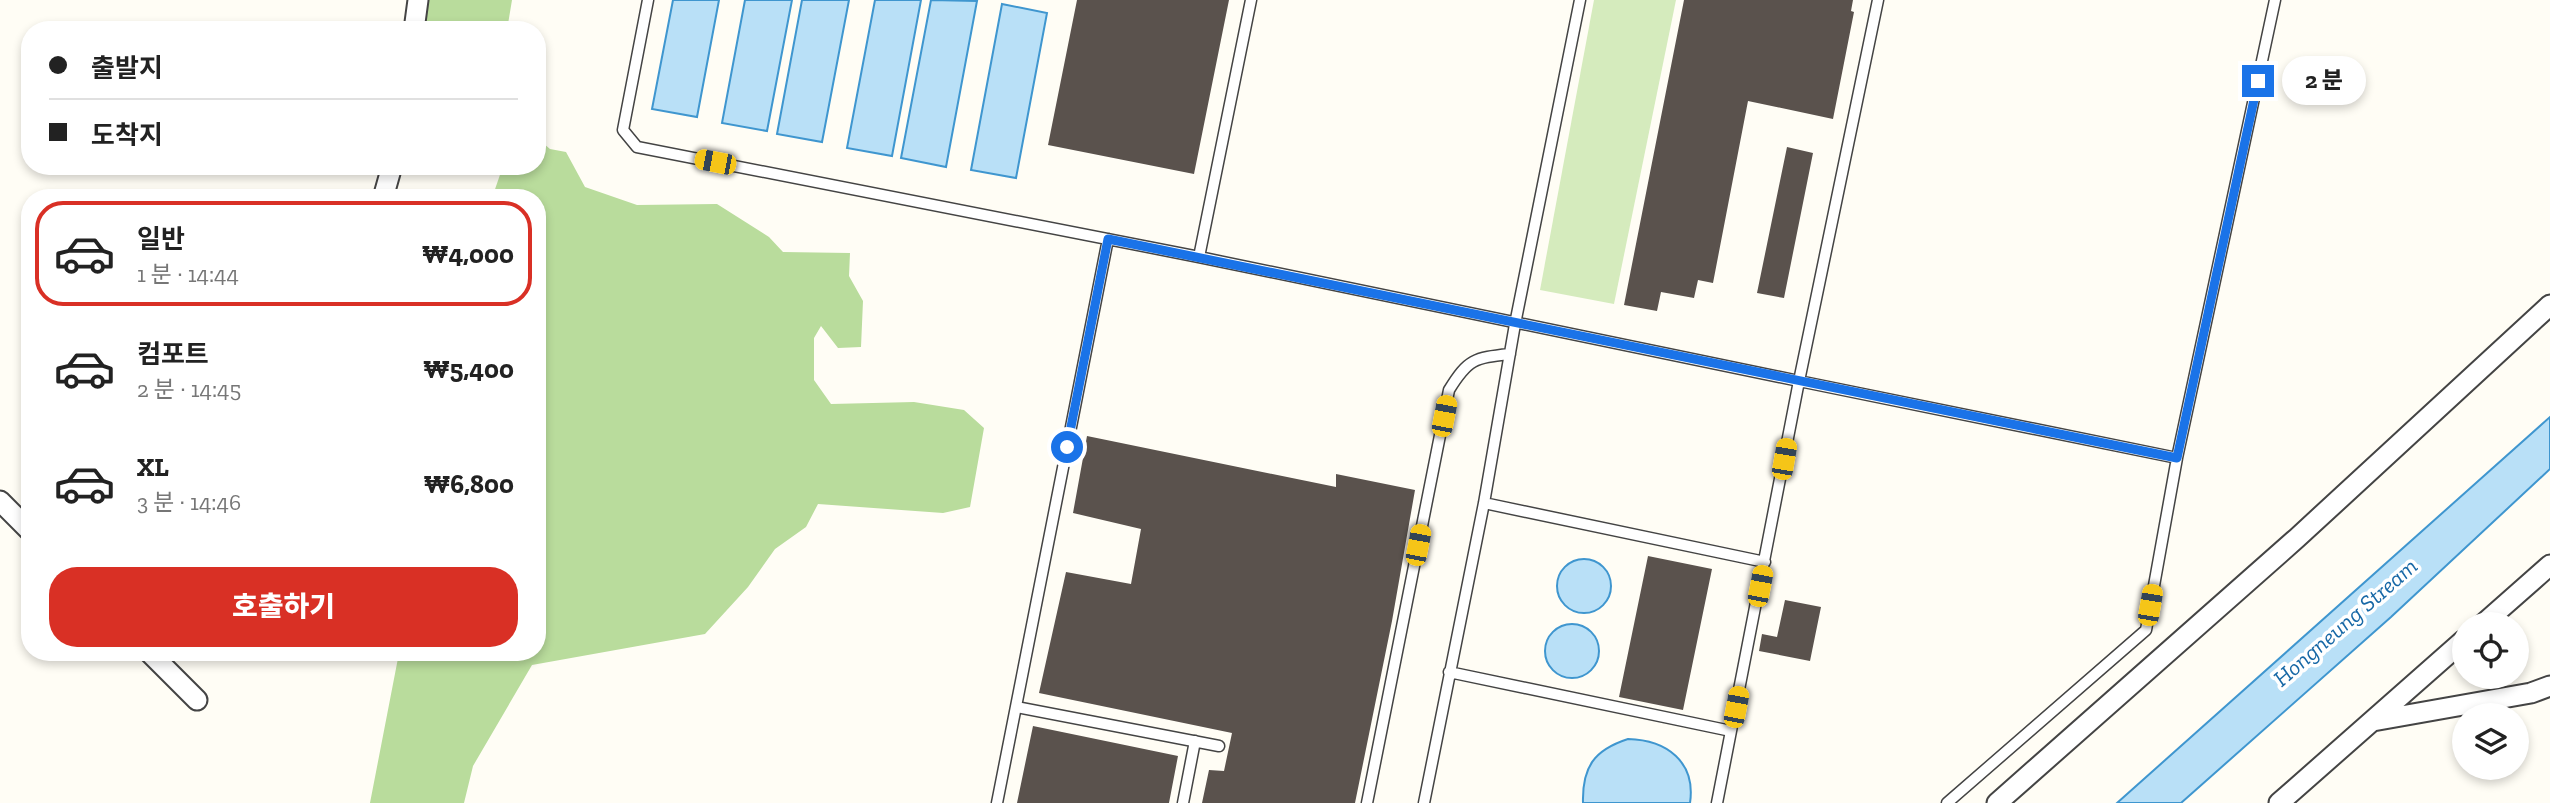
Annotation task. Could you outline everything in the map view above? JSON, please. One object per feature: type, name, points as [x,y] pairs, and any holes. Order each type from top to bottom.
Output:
[{"type":"street","points":[[415,21],[418,0]]},
{"type":"street","points":[[1997,803],[2297,538],[2550,305]]},
{"type":"street","points":[[0,501],[21,522]]},
{"type":"street","points":[[2497,612],[2550,565]]},
{"type":"street","points":[[2279,803],[2452,651]]},
{"type":"street","points":[[158,661],[197,700]]},
{"type":"street","points":[[2372,721],[2531,693],[2550,686]]},
{"type":"lane","points":[[648,0],[622,130],[637,147],[1199,257],[2177,458]]},
{"type":"lane","points":[[1199,257],[1251,0]]},
{"type":"lane","points":[[1424,803],[1580,0]]},
{"type":"lane","points":[[1717,803],[1799,381],[1878,0]]},
{"type":"lane","points":[[1947,803],[2146,630],[2177,458],[2275,0]]},
{"type":"lane","points":[[997,803],[1108,239]]},
{"type":"lane","points":[[1367,803],[1449,390],[1463,368],[1481,357],[1510,354]]},
{"type":"lane","points":[[1484,503],[1765,562]]},
{"type":"lane","points":[[1449,672],[1731,731]]},
{"type":"lane","points":[[1016,707],[1219,746]]},
{"type":"lane","points":[[1183,803],[1195,741]]},
{"type":"green space","points":[[428,0],[512,0],[508,21],[426,21]]},
{"type":"green space","points":[[1594,0],[1676,0],[1614,304],[1540,290]]},
{"type":"green space","points":[[546,146],[566,152],[585,187],[637,205],[717,204],[769,237],[783,252],[850,253],[849,276],[863,301],[861,347],[838,348],[821,326],[814,338],[814,380],[831,404],[914,402],[964,410],[984,428],[970,507],[943,513],[818,504],[806,527],[775,549],[748,587],[705,634],[532,665],[473,766],[464,803],[370,803],[397,661],[546,661],[546,189],[495,189],[500,175],[546,175]]},
{"type":"water","points":[[673,0],[719,0],[697,117],[652,109]]},
{"type":"water","points":[[745,0],[792,0],[767,131],[722,123]]},
{"type":"water","points":[[802,0],[849,0],[822,142],[777,134]]},
{"type":"water","points":[[875,0],[921,0],[892,156],[847,148]]},
{"type":"water","points":[[931,0],[977,1],[946,167],[901,158]]},
{"type":"water","points":[[1002,4],[1047,13],[1016,178],[971,170]]},
{"type":"water","name":"Hongneung Stream","points":[[2550,417],[2550,469],[2391,617],[2181,803],[2117,803]]},
{"type":"water","points":[[1584,559],[1603,567],[1611,586],[1603,605],[1584,613],[1565,605],[1557,586],[1565,567]]},
{"type":"water","points":[[1572,624],[1591,632],[1599,651],[1591,670],[1572,678],[1553,670],[1545,651],[1553,632]]},
{"type":"water","points":[[1628,739],[1655,744],[1676,756],[1688,776],[1690,803],[1583,803],[1585,779],[1592,762],[1606,749]]},
{"type":"building","points":[[1077,0],[1229,0],[1194,174],[1048,145]]},
{"type":"building","points":[[1684,0],[1853,0],[1851,11],[1854,12],[1833,119],[1748,101],[1713,283],[1698,280],[1694,298],[1661,292],[1657,311],[1624,305]]},
{"type":"building","points":[[1787,147],[1813,153],[1784,298],[1757,293]]},
{"type":"building","points":[[1087,436],[1336,487],[1336,474],[1415,490],[1355,803],[1202,803],[1209,770],[1224,771],[1232,733],[1039,693],[1066,572],[1131,584],[1141,529],[1073,513]]},
{"type":"building","points":[[1648,556],[1712,569],[1683,710],[1619,697]]},
{"type":"building","points":[[1785,600],[1821,607],[1810,661],[1759,651],[1762,634],[1777,637]]},
{"type":"building","points":[[1033,726],[1178,756],[1169,803],[1017,803]]},
{"type":"route","points":[[1067,447],[1108,239],[2177,458],[2258,81]]}]
